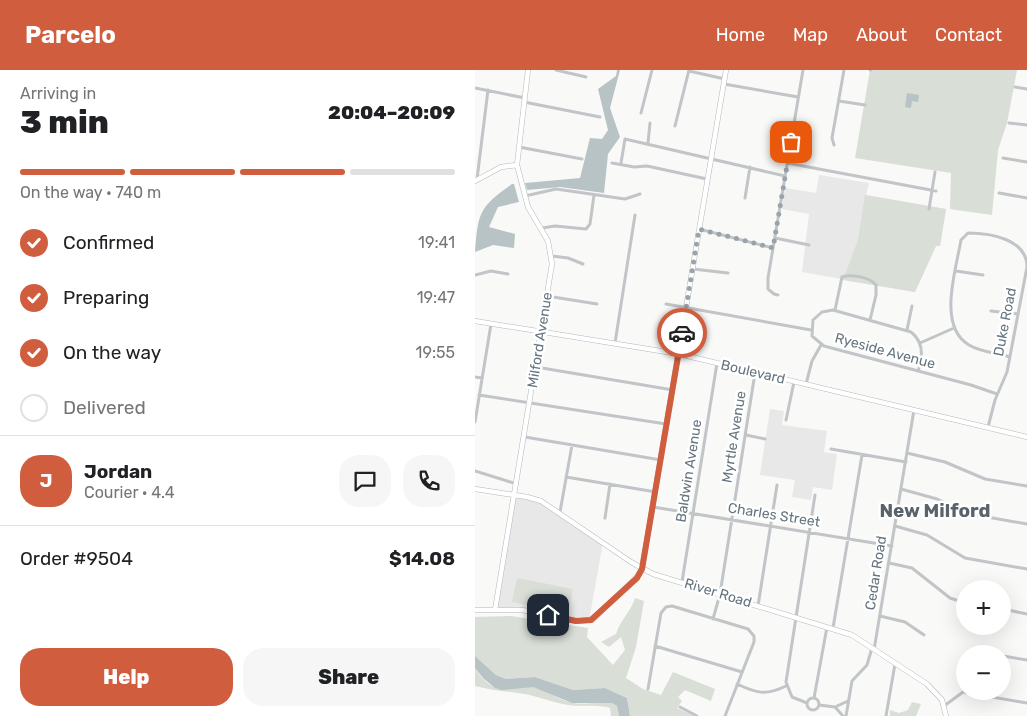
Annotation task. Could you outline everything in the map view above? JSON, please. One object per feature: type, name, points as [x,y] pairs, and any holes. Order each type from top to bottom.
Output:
[{"type":"street","name":"Milford Avenue","points":[[495,610],[531,403],[552,256],[542,228],[530,211],[517,165],[528,70]]},
{"type":"street","points":[[556,70],[586,77]]},
{"type":"street","points":[[641,113],[652,70]]},
{"type":"street","points":[[675,126],[689,70],[724,81],[798,97]]},
{"type":"street","points":[[475,610],[522,610],[576,621],[591,620],[637,578],[642,569],[726,70]]},
{"type":"street","points":[[778,294],[772,293],[767,286],[803,70]]},
{"type":"street","points":[[834,145],[832,138],[844,70]]},
{"type":"street","points":[[1015,87],[1027,89]]},
{"type":"street","points":[[475,88],[600,117]]},
{"type":"street","points":[[476,180],[488,90]]},
{"type":"street","points":[[839,101],[865,105]]},
{"type":"street","points":[[649,143],[647,140],[651,123]]},
{"type":"street","points":[[1009,123],[1027,126]]},
{"type":"street","points":[[621,163],[625,138],[785,176]]},
{"type":"street","points":[[518,147],[582,159]]},
{"type":"street","points":[[1003,158],[1027,162]]},
{"type":"street","points":[[612,163],[621,163],[633,167],[650,167],[707,179]]},
{"type":"street","points":[[787,163],[934,191]]},
{"type":"street","points":[[476,180],[501,167],[517,165]]},
{"type":"street","points":[[745,198],[750,167]]},
{"type":"street","points":[[929,209],[934,191],[935,172]]},
{"type":"street","points":[[525,196],[556,189],[625,199],[640,194]]},
{"type":"street","points":[[999,193],[1027,198]]},
{"type":"street","points":[[542,228],[555,226],[586,229],[590,224],[594,195]]},
{"type":"street","points":[[615,343],[635,215]]},
{"type":"street","points":[[699,229],[773,248]]},
{"type":"street","name":"Duke Road","points":[[956,271],[961,240],[965,234],[971,233],[1008,240],[1018,246],[1027,262],[1025,288],[1006,378],[997,394],[988,428]]},
{"type":"street","points":[[775,238],[809,245]]},
{"type":"street","points":[[552,256],[568,258],[583,264]]},
{"type":"street","points":[[693,269],[728,274]]},
{"type":"street","points":[[475,275],[491,271],[508,274]]},
{"type":"street","points":[[983,275],[956,271],[950,309],[954,328],[968,345],[1010,356]]},
{"type":"street","points":[[835,310],[841,280],[844,276],[872,280],[876,285],[876,295],[870,320]]},
{"type":"street","points":[[547,296],[597,304]]},
{"type":"street","points":[[666,304],[811,330],[813,320],[818,314],[825,310],[835,310],[907,330],[914,335],[920,343],[922,357],[918,371]]},
{"type":"street","points":[[907,330],[912,306]]},
{"type":"street","points":[[991,311],[1018,314]]},
{"type":"street","name":"Boulevard","points":[[475,321],[679,354],[1027,437]]},
{"type":"street","points":[[475,422],[491,324]]},
{"type":"street","points":[[920,343],[954,328]]},
{"type":"street","name":"Ryeside Avenue","points":[[811,330],[815,340],[821,345],[997,394]]},
{"type":"street","points":[[806,384],[812,361],[821,345]]},
{"type":"street","name":"Baldwin Avenue","points":[[682,582],[717,363]]},
{"type":"street","points":[[536,367],[673,390]]},
{"type":"street","name":"Myrtle Avenue","points":[[713,619],[720,594],[755,372]]},
{"type":"street","points":[[475,377],[482,378]]},
{"type":"street","points":[[786,420],[794,381]]},
{"type":"street","points":[[479,395],[667,424]]},
{"type":"street","name":"Cedar Road","points":[[845,716],[852,681],[867,664],[873,649],[914,410]]},
{"type":"street","points":[[746,435],[765,439]]},
{"type":"street","points":[[525,437],[661,460]]},
{"type":"street","points":[[560,512],[572,445]]},
{"type":"street","points":[[831,449],[905,462]]},
{"type":"street","points":[[907,453],[945,462],[985,478],[1027,486]]},
{"type":"street","points":[[833,628],[862,455]]},
{"type":"street","points":[[475,471],[517,484]]},
{"type":"street","points":[[566,478],[656,492]]},
{"type":"street","points":[[605,518],[610,484]]},
{"type":"street","points":[[758,606],[777,486]]},
{"type":"street","name":"River Road","points":[[475,489],[534,499],[560,512],[642,569],[852,635],[927,684],[937,694],[944,706],[946,716]]},
{"type":"street","points":[[901,489],[937,499],[970,514],[1027,524]]},
{"type":"street","points":[[811,716],[812,710],[807,703],[792,696],[787,686],[815,496]]},
{"type":"street","name":"Charles Street","points":[[653,506],[892,546]]},
{"type":"street","points":[[895,526],[927,535],[965,558],[1027,569]]},
{"type":"street","points":[[889,563],[912,568],[950,598],[956,600]]},
{"type":"street","points":[[648,688],[661,613],[664,609],[672,606],[752,632],[754,642],[725,716]]},
{"type":"street","points":[[1011,611],[1027,614]]},
{"type":"street","points":[[880,616],[905,622],[924,636]]},
{"type":"street","points":[[827,626],[814,698],[819,705],[835,707],[849,700]]},
{"type":"street","points":[[655,646],[742,672]]},
{"type":"street","points":[[1011,657],[1027,660]]},
{"type":"street","points":[[886,716],[895,664]]},
{"type":"street","points":[[737,684],[753,692],[771,691],[787,686]]},
{"type":"street","points":[[944,706],[963,692],[1027,703]]},
{"type":"street","points":[[807,703],[810,698],[814,698]]},
{"type":"street","points":[[812,710],[816,709],[819,705]]},
{"type":"street","points":[[680,707],[697,716]]},
{"type":"street","points":[[835,707],[845,716]]},
{"type":"shaded area","points":[[617,70],[620,70],[610,108],[620,137],[608,154],[604,193],[560,187],[527,190],[525,183],[580,178],[590,138],[602,139],[608,130],[598,89],[616,76]]},
{"type":"shaded area","points":[[870,70],[1017,70],[1007,123],[998,150],[992,215],[950,209],[951,173],[855,158]]},
{"type":"shaded area","points":[[907,93],[919,95],[918,102],[912,101],[911,108],[905,107]]},
{"type":"shaded area","points":[[819,175],[869,183],[866,195],[946,209],[940,246],[936,246],[915,292],[802,272],[809,214],[782,209],[785,188],[816,193]]},
{"type":"shaded area","points":[[514,184],[519,202],[498,207],[489,227],[515,234],[514,248],[493,245],[475,252],[477,228],[482,212],[493,199]]},
{"type":"shaded area","points":[[865,195],[946,209],[940,246],[936,246],[915,292],[843,280],[858,240]]},
{"type":"shaded area","points":[[770,409],[784,411],[782,425],[827,431],[824,452],[837,454],[832,490],[813,487],[811,500],[792,497],[795,480],[760,475]]},
{"type":"shaded area","points":[[514,495],[534,499],[603,542],[589,621],[533,612],[495,610]]},
{"type":"shaded area","points":[[517,578],[573,589],[568,613],[512,602]]},
{"type":"shaded area","points":[[635,598],[644,601],[636,647],[626,678],[643,689],[661,695],[673,672],[715,689],[711,701],[685,690],[678,697],[682,701],[677,708],[694,716],[630,716],[627,698],[605,688],[573,690],[535,677],[506,679],[496,675],[475,656],[475,617],[511,616],[588,628],[587,637],[613,665],[625,650],[621,637],[609,647],[601,642],[616,634]]},
{"type":"shaded area","points":[[475,656],[496,675],[506,679],[535,677],[573,690],[605,688],[627,698],[630,716],[619,716],[617,706],[612,703],[572,703],[533,687],[502,690],[495,688],[475,668]]},
{"type":"shaded area","points":[[475,668],[483,678],[496,687],[533,687],[574,703],[612,703],[617,706],[619,716],[611,716],[610,708],[568,705],[524,694],[475,686]]},
{"type":"shaded area","points":[[912,702],[921,704],[916,716],[890,716],[890,710],[899,713],[908,710]]},
{"type":"way so far","points":[[682,333],[699,229],[773,248],[791,142]]},
{"type":"district","name":"New Milford","points":[[935,510]]},
{"type":"route","points":[[548,615],[576,621],[585,622],[591,620],[637,578],[642,569],[682,333]]}]
